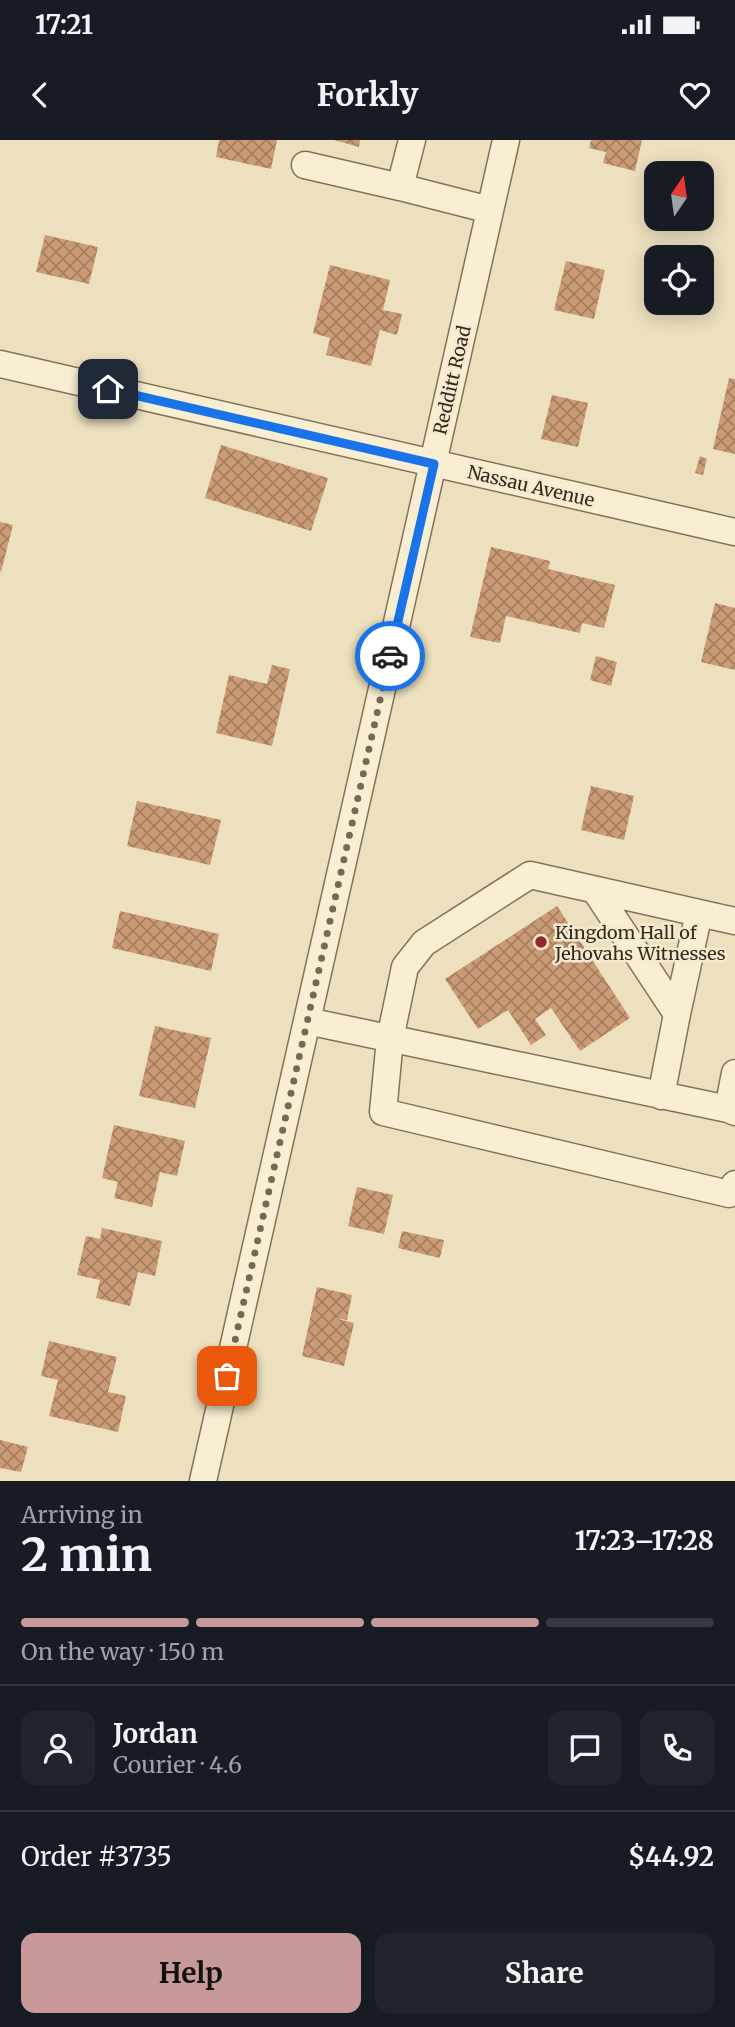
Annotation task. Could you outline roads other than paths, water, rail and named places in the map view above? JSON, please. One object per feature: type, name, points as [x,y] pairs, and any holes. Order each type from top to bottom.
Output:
[{"type":"street","points":[[400,187],[412,140]]},
{"type":"street","name":"Redditt Road","points":[[203,1481],[506,140]]},
{"type":"street","points":[[305,165],[490,210]]},
{"type":"street","name":"Nassau Avenue","points":[[0,364],[735,532]]},
{"type":"street","points":[[735,920],[530,875],[424,943],[405,967],[390,1039],[383,1112],[729,1194],[735,1184]]},
{"type":"street","points":[[595,890],[677,1014]]},
{"type":"street","points":[[661,1096],[699,912]]},
{"type":"street","points":[[307,1021],[731,1111],[735,1073]]},
{"type":"place","name":"Kingdom Hall of Jehovahs Witnesses","points":[[541,942]]}]
